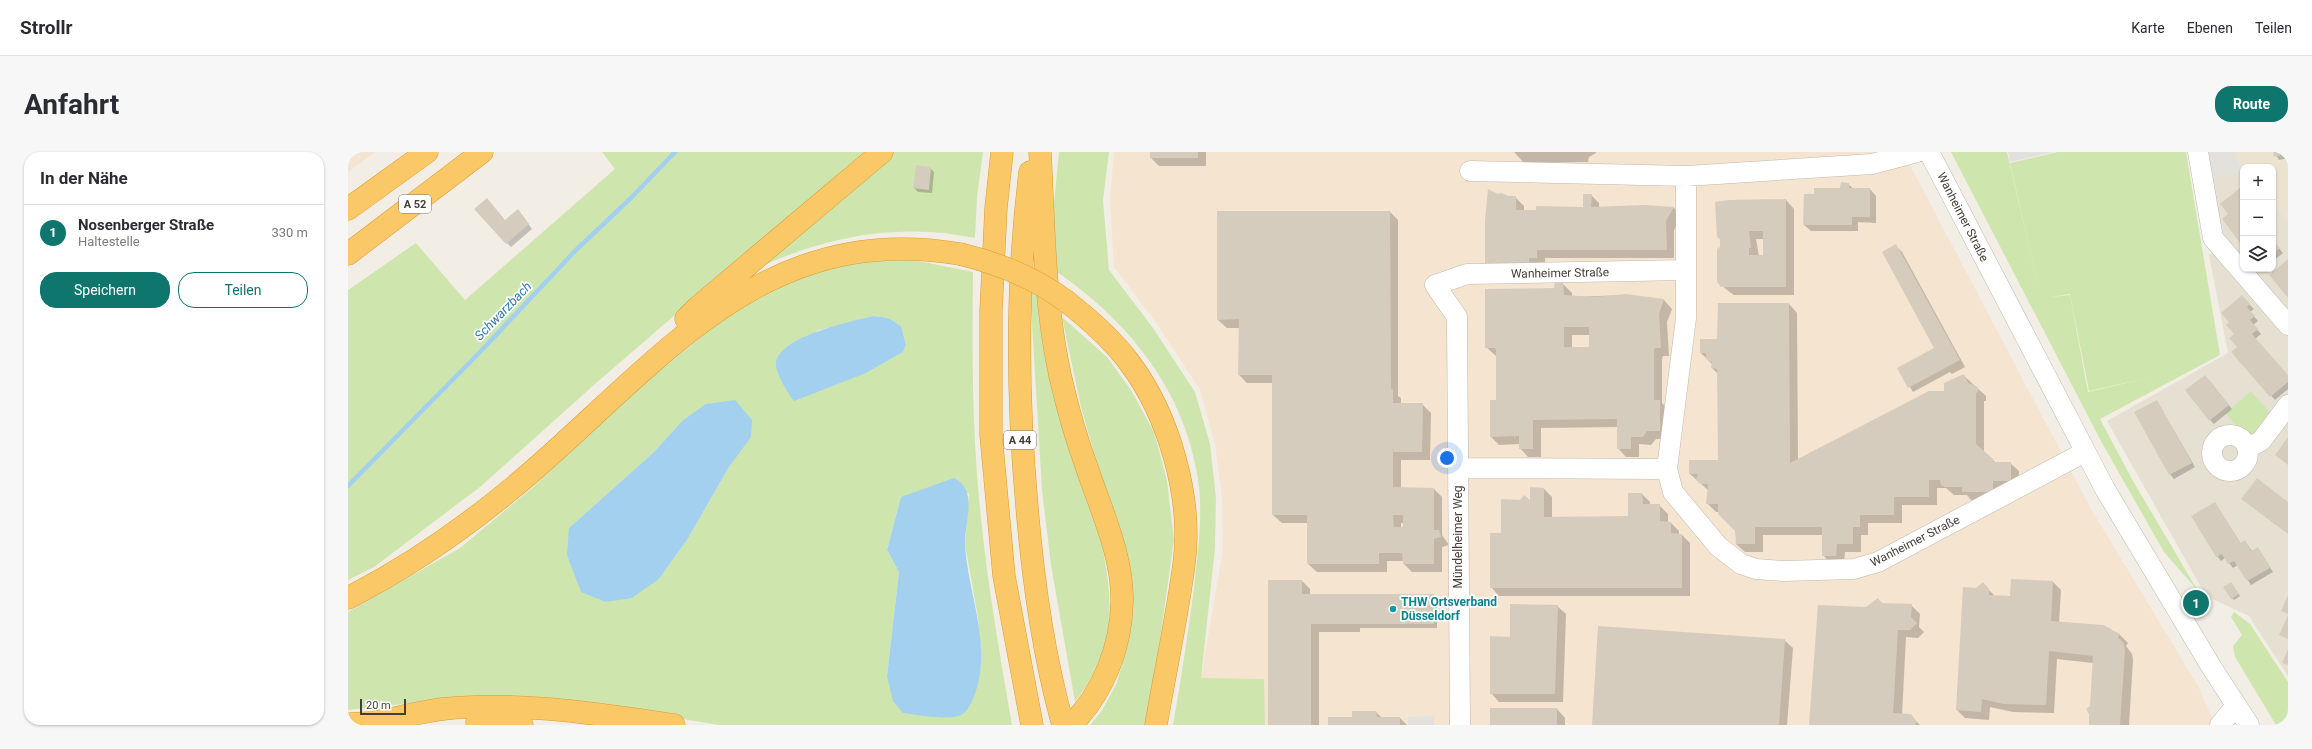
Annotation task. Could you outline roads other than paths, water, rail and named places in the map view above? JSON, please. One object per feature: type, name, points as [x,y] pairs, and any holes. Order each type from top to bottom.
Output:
[{"type":"highway","points":[[348,209],[427,152]]},
{"type":"highway","name":"A 52","points":[[348,254],[482,152]]},
{"type":"highway","points":[[666,350],[680,327],[698,307],[882,152]]},
{"type":"highway","name":"A 44","points":[[1002,152],[996,208],[991,311],[990,435],[1004,576],[1032,725]]},
{"type":"highway","name":"A 44","points":[[1033,152],[1019,313],[1020,429],[1032,570],[1054,695],[1063,725]]},
{"type":"highway","points":[[1040,152],[1045,262],[1054,345],[1074,431],[1106,524],[1120,579],[1122,601],[1120,627],[1114,652],[1106,675],[1092,700],[1071,725]]},
{"type":"highway","points":[[348,598],[401,568],[452,535],[536,468],[666,350],[707,317],[750,290],[809,263],[842,253],[896,247],[960,254],[1011,269],[1050,290],[1066,301],[1098,328],[1129,361],[1160,416],[1174,456],[1183,507],[1184,563],[1156,725]]},
{"type":"highway","points":[[375,722],[443,709],[509,707],[628,718],[674,725]]},
{"type":"highway","points":[[348,724],[375,722],[505,722],[522,725]]},
{"type":"street","points":[[1470,172],[1686,176],[1872,164],[1916,152]]},
{"type":"street","name":"Wanheimer Straße","points":[[1929,152],[2085,452],[2248,725]]},
{"type":"street","points":[[2198,152],[2213,238],[2288,325]]},
{"type":"street","name":"Wanheimer Straße","points":[[1686,176],[1686,318],[1667,469],[1674,492],[1718,546],[1741,564],[1756,569],[1783,571],[1854,569],[1878,562],[2085,452]]},
{"type":"street","name":"Wanheimer Straße","points":[[1435,285],[1467,274],[1686,270]]},
{"type":"street","name":"Mündelheimer Weg","points":[[1435,285],[1457,317],[1460,725]]},
{"type":"street","points":[[2248,448],[2261,442],[2288,405]]},
{"type":"street","name":"Mündelheimer Weg","points":[[1458,468],[1667,469]]},
{"type":"street","points":[[2220,725],[2236,707]]},
{"type":"water","points":[[874,316],[888,318],[901,326],[906,345],[903,352],[866,373],[794,401],[785,388],[777,371],[776,362],[781,353],[803,337],[835,326]]},
{"type":"water","points":[[735,400],[752,420],[751,437],[729,467],[687,540],[659,579],[632,598],[606,602],[581,592],[567,555],[569,528],[654,452],[682,421],[706,404]]},
{"type":"water","points":[[954,478],[962,483],[966,490],[968,499],[965,545],[981,642],[981,662],[978,682],[970,706],[961,715],[952,717],[938,717],[903,713],[893,701],[887,676],[899,572],[887,550],[901,497]]},
{"type":"waterway","name":"Schwarzbach","points":[[348,486],[481,351],[575,251],[632,197],[675,152]]},
{"type":"place","name":"Nosenberger Straße","points":[[2196,603]]},
{"type":"place","name":"THW Ortsverband Düsseldorf","points":[[1393,609]]}]
